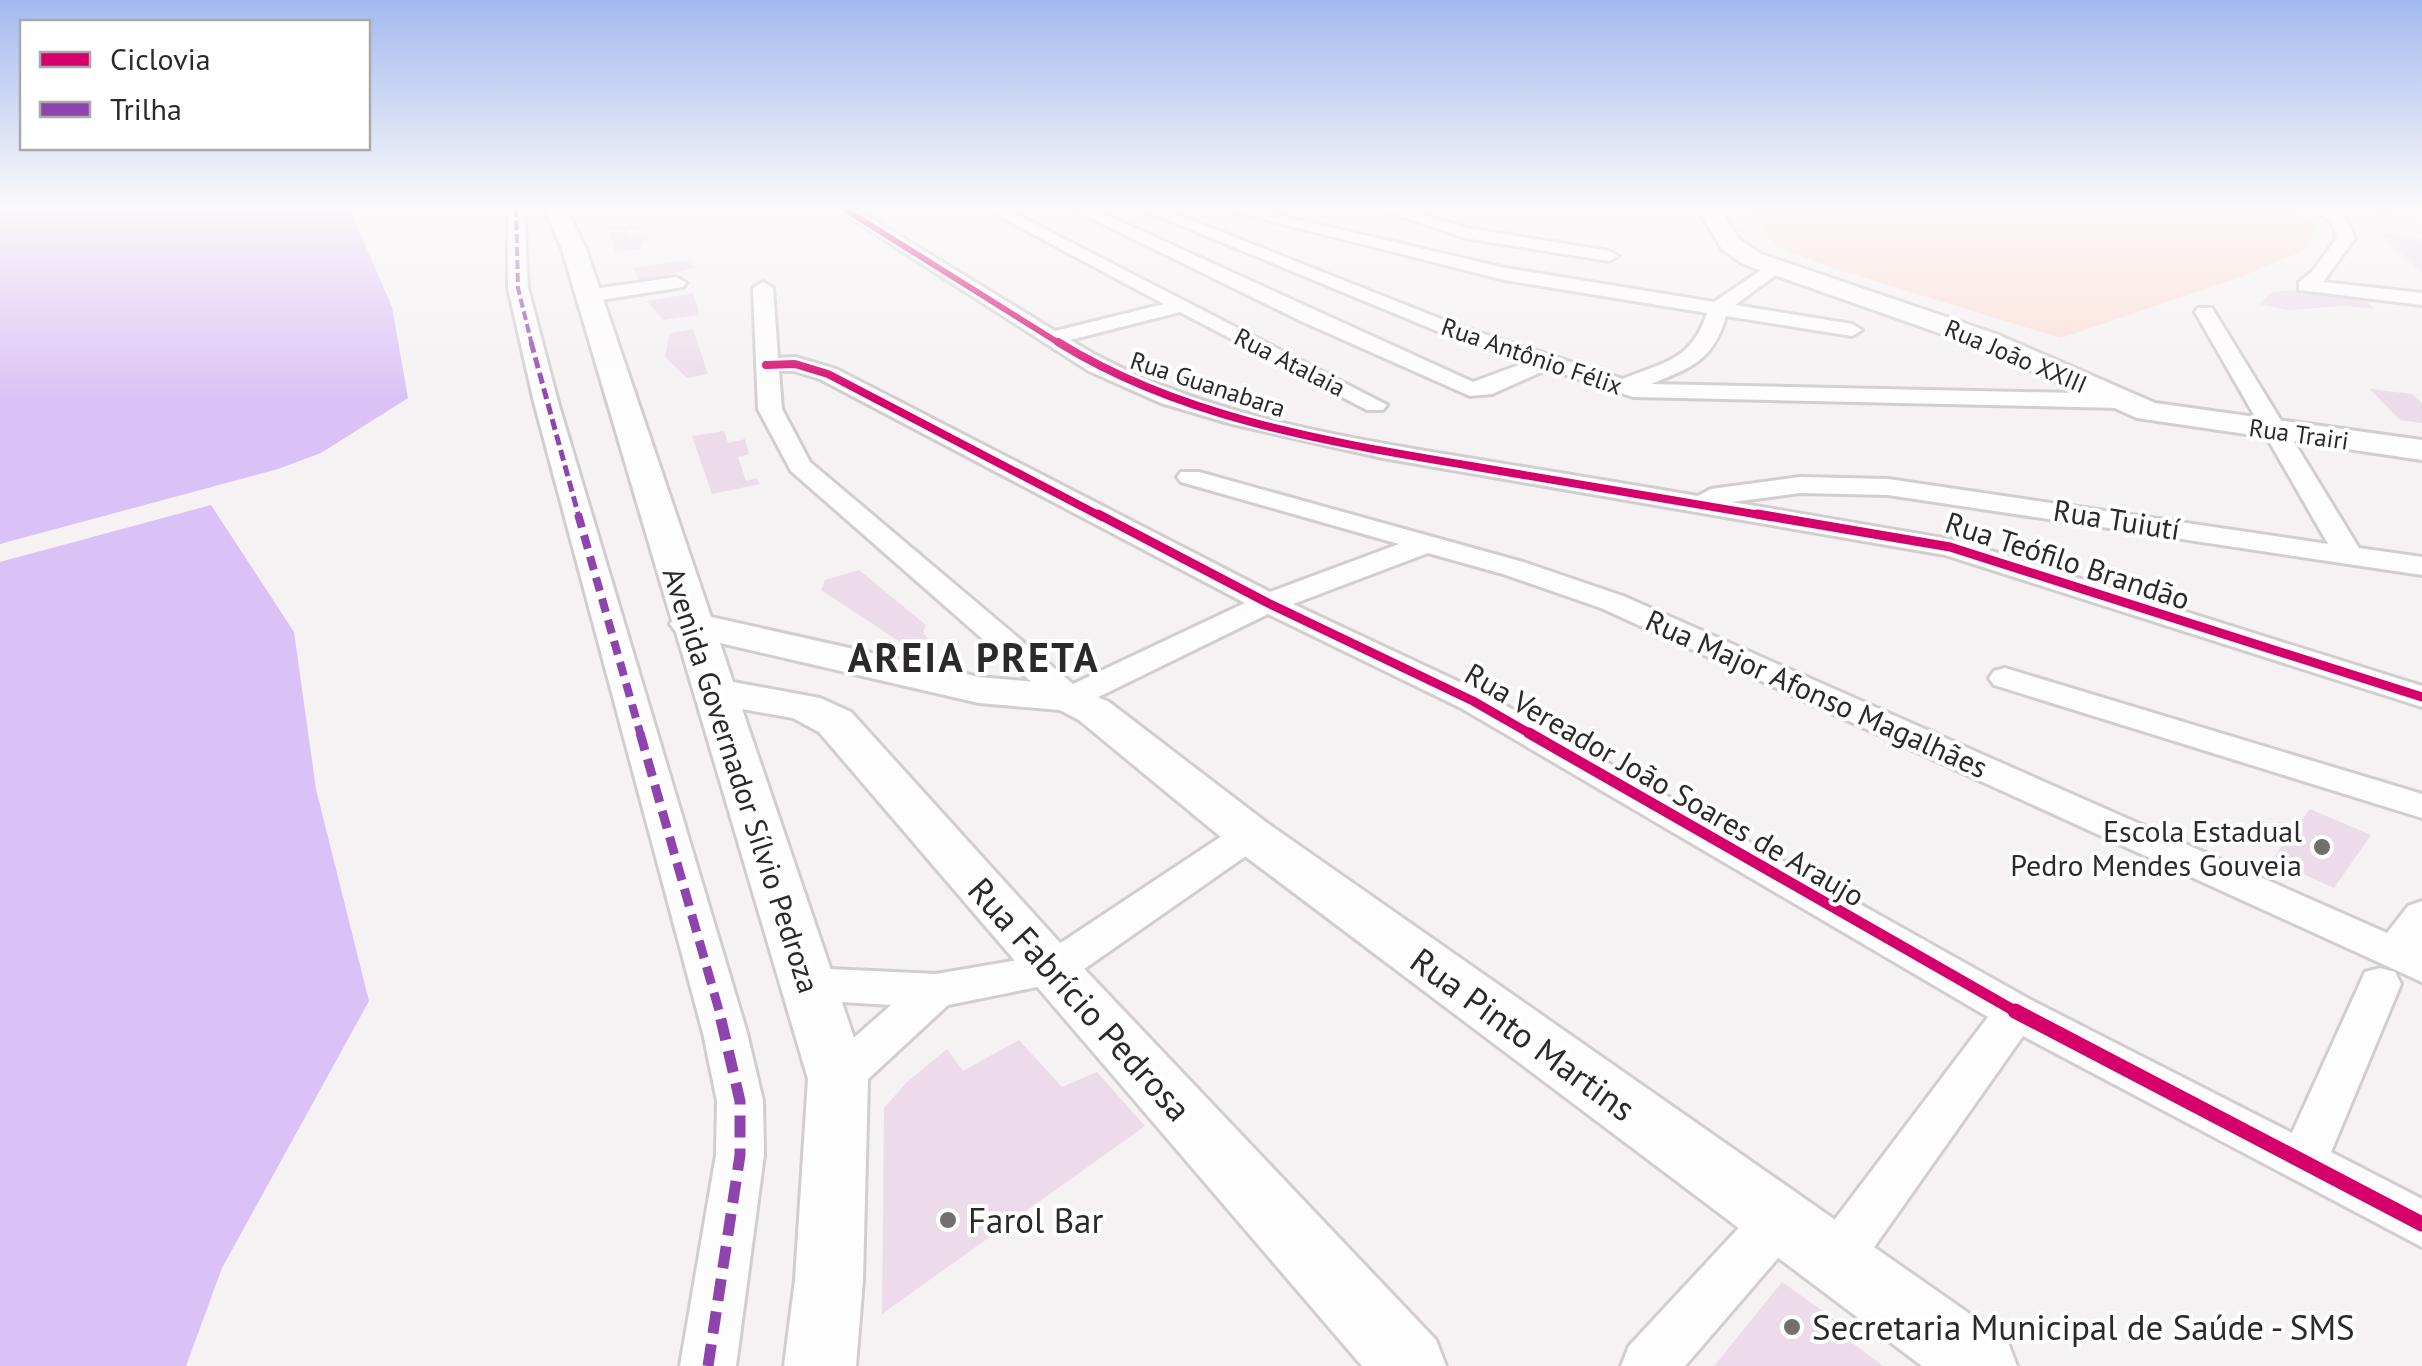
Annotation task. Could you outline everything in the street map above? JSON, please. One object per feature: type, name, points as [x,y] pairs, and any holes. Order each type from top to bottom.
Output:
[{"type":"main road","name":"Avenida Governador Sílvio Pedroza","points":[[579,272],[838,1079],[830,1280],[820,1366]]},
{"type":"main road","name":"Rua João XXIII","points":[[1784,272],[1986,340],[2120,401],[2176,418]]},
{"type":"main road","name":"Rua Trairi","points":[[2176,418],[2422,450]]},
{"type":"main road","name":"Rua Pinto Martins","points":[[690,624],[979,690],[1070,698],[1133,738],[1250,835],[1981,1366]]},
{"type":"main road","name":"Rua Fabrício Pedrosa","points":[[715,692],[805,707],[835,722],[1052,970],[1410,1366]]},
{"type":"street","points":[[518,272],[537,364],[726,1033],[740,1101],[740,1155],[708,1366]]},
{"type":"street","name":"Rua Guanabara","points":[[949,272],[1134,384],[1240,420],[1383,451],[1692,502]]},
{"type":"street","name":"Rua Atalaia","points":[[1115,272],[1375,405]]},
{"type":"street","points":[[1213,272],[1470,388],[1484,389],[1545,362]]},
{"type":"street","name":"Rua Antônio Félix","points":[[1312,272],[1449,329],[1620,388],[1688,394],[2120,401]]},
{"type":"street","points":[[1341,283],[1371,272]]},
{"type":"street","points":[[1499,272],[1852,330]]},
{"type":"street","points":[[1620,388],[1657,375],[1700,350],[1709,338],[1718,308],[1768,272]]},
{"type":"street","points":[[2319,272],[2312,281],[2344,290],[2422,299]]},
{"type":"street","points":[[588,296],[676,283]]},
{"type":"street","name":"Rua Pinto Martins","points":[[763,288],[770,409],[800,466],[1070,698]]},
{"type":"street","points":[[1053,338],[1181,306]]},
{"type":"street","points":[[2206,312],[2348,554]]},
{"type":"street","name":"Rua Vereador João Soares de Araujo","points":[[766,365],[795,364],[828,374],[1268,603],[1473,701],[2016,1012],[2422,1224]]},
{"type":"street","name":"Rua Major Afonso Magalhães","points":[[1190,478],[1533,575],[1679,630],[2398,968]]},
{"type":"street","name":"Rua Tuiutí","points":[[1692,502],[1800,485],[1888,488],[2422,566]]},
{"type":"street","name":"Rua Teófilo Brandão","points":[[1692,502],[1950,546],[2422,696]]},
{"type":"street","points":[[1070,698],[1268,603],[1426,544]]},
{"type":"street","points":[[2005,678],[2422,806]]},
{"type":"street","points":[[810,984],[936,991],[1052,970],[1250,835]]},
{"type":"street","points":[[2303,1162],[2422,916]]},
{"type":"street","points":[[838,1079],[936,991]]},
{"type":"street","points":[[1835,1260],[2016,1012]]},
{"type":"street","points":[[1649,1366],[1778,1220]]},
{"type":"shaded area","points":[[0,272],[377,272],[392,307],[408,398],[321,453],[278,469],[0,544]]},
{"type":"shaded area","points":[[1844,272],[2253,272],[2061,338]]},
{"type":"shaded area","points":[[211,505],[294,632],[316,789],[369,1001],[222,1268],[186,1366],[0,1366],[0,562]]},
{"type":"building","points":[[635,272],[679,272],[668,275],[670,283],[642,286]]},
{"type":"building","points":[[2297,290],[2364,298],[2374,309],[2345,306],[2288,310],[2259,304],[2272,292]]},
{"type":"building","points":[[694,293],[699,315],[663,320],[647,301]]},
{"type":"building","points":[[693,329],[708,374],[687,378],[665,357],[670,333]]},
{"type":"building","points":[[2370,389],[2412,394],[2422,403],[2422,423],[2400,420]]},
{"type":"building","points":[[724,431],[728,443],[745,439],[749,454],[738,457],[746,481],[756,478],[760,484],[712,494],[692,436]]},
{"type":"building","points":[[859,570],[926,625],[923,632],[935,648],[920,655],[821,590],[825,580]]},
{"type":"building","name":"Escola Estadual Pedro Mendes Gouveia","points":[[2310,809],[2371,835],[2334,888],[2272,860]]},
{"type":"building","name":"Farol Bar","points":[[1019,1040],[1062,1087],[1097,1072],[1145,1126],[882,1314],[884,1108],[907,1082],[947,1049],[963,1071]]},
{"type":"building","name":"Secretaria Municipal de Saúde - SMS","points":[[1782,1282],[1841,1324],[1837,1331],[1883,1366],[1714,1366]]},
{"type":"marked path","points":[[518,272],[518,288],[546,402],[725,1033],[740,1101],[740,1155],[708,1366]]},
{"type":"cycle path","points":[[945,272],[1097,366],[1169,398],[1240,419],[1383,451],[1950,547],[2422,697]]},
{"type":"cycle path","points":[[766,365],[795,364],[828,374],[1268,603],[1473,701],[2016,1012],[2422,1224]]},
{"type":"place","name":"Escola Estadual Pedro Mendes Gouveia","points":[[2322,847]]},
{"type":"place","name":"Farol Bar","points":[[948,1220]]},
{"type":"place","name":"Secretaria Municipal de Saúde - SMS","points":[[1792,1327]]},
{"type":"district","name":"AREIA PRETA","points":[[974,657]]}]
